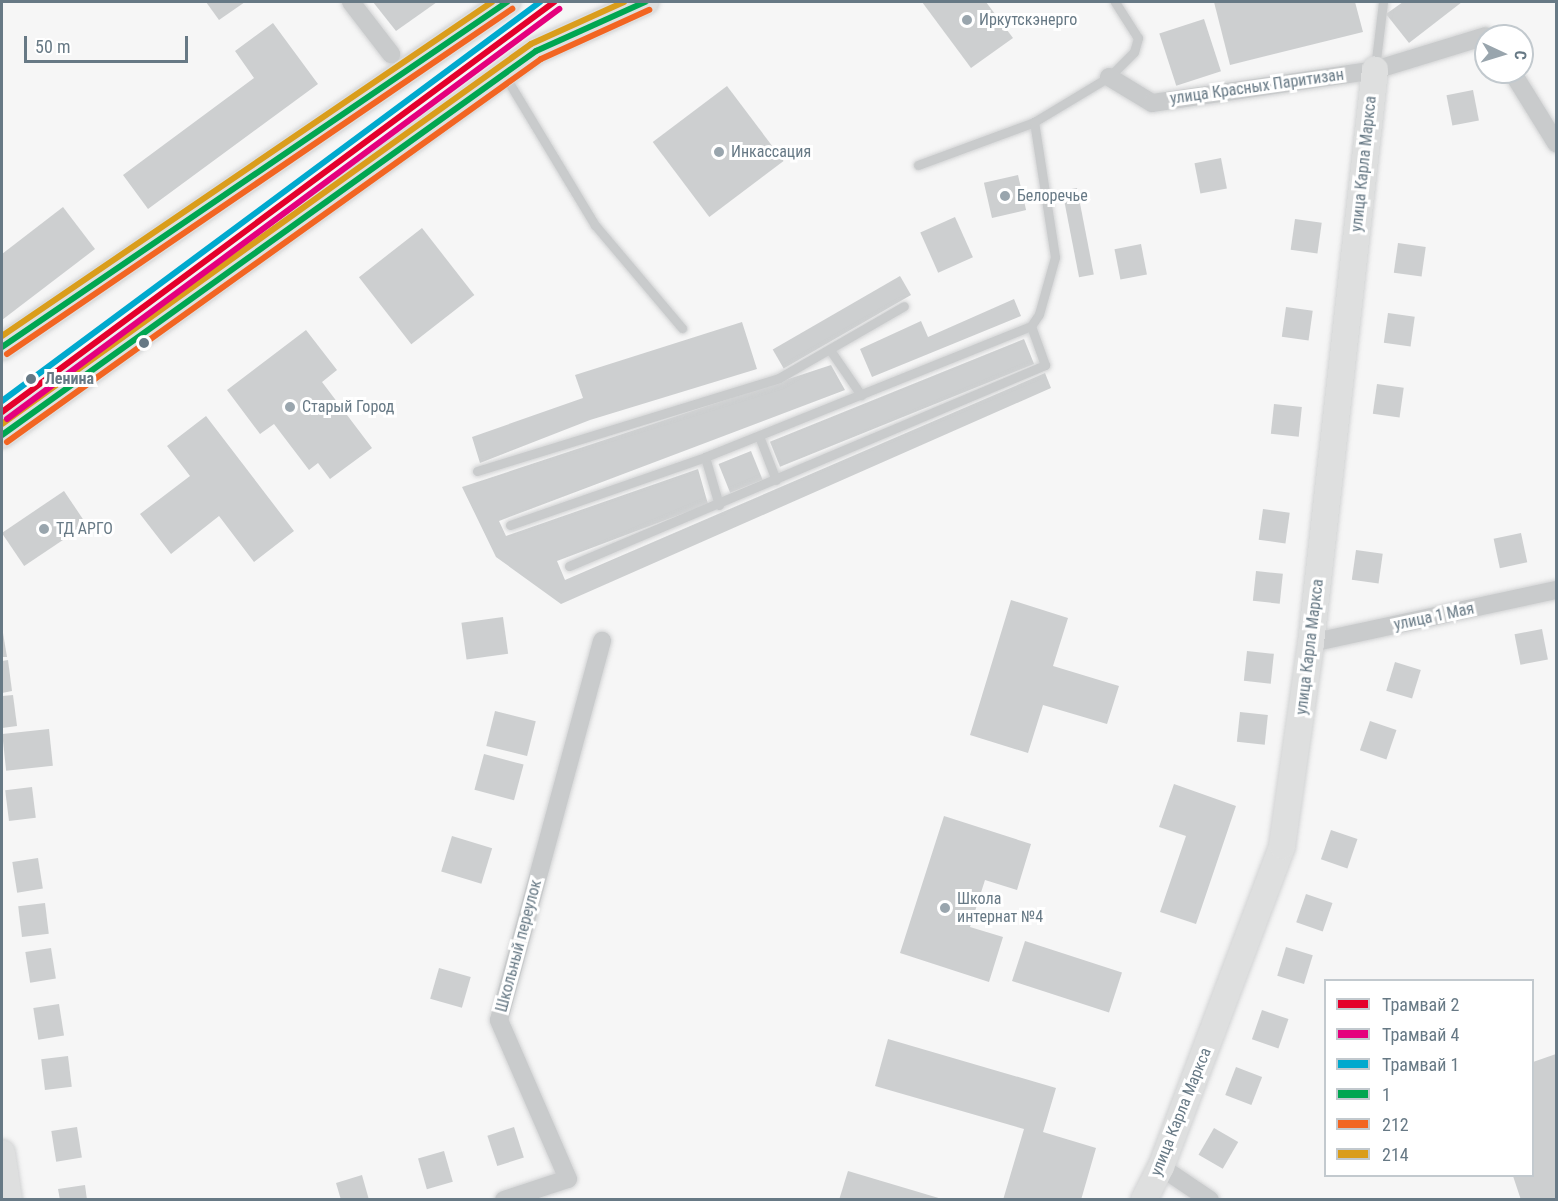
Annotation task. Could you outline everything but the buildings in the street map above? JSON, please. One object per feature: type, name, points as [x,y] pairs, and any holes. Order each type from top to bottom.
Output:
[{"type":"main road","points":[[2,347],[398,62],[507,2]]},
{"type":"main road","points":[[2,435],[536,51],[645,2]]},
{"type":"main road","name":"улица Карла Маркса","points":[[1144,1200],[1161,1167],[1282,846],[1311,643],[1375,70]]},
{"type":"main road","points":[[2,1153],[9,1200]]},
{"type":"street","points":[[351,2],[398,62]]},
{"type":"street","name":"улица Красных Паритизан","points":[[1109,76],[1152,103],[1375,70],[1474,40]]},
{"type":"street","points":[[1520,84],[1557,143]]},
{"type":"street","name":"улица 1 Мая","points":[[1311,643],[1557,590]]},
{"type":"street","name":"Школьный переулок","points":[[504,1200],[568,1179],[499,1020],[602,640]]},
{"type":"street","points":[[1161,1167],[1210,1200]]},
{"type":"lane","points":[[918,165],[1034,123],[1109,76],[1134,52],[1138,38],[1115,2]]},
{"type":"lane","points":[[1375,70],[1383,2]]},
{"type":"lane","points":[[503,74],[595,225],[682,328]]},
{"type":"lane","points":[[510,525],[705,457],[1031,326],[1039,314],[1055,257],[1034,123]]},
{"type":"lane","points":[[477,471],[779,378],[904,306]]},
{"type":"lane","points":[[569,566],[719,505],[1045,365],[1031,326]]},
{"type":"lane","points":[[830,350],[861,395]]},
{"type":"lane","points":[[759,436],[776,480]]},
{"type":"lane","points":[[705,457],[719,505]]},
{"type":"tram line","name":"1","points":[[2,401],[540,2]]},
{"type":"tram line","name":"2","points":[[2,412],[554,2]]},
{"type":"tram line","name":"4","points":[[7,419],[559,9]]},
{"type":"transit line","name":"214","points":[[2,336],[492,2]]},
{"type":"transit line","name":"1","points":[[2,347],[507,2]]},
{"type":"transit line","name":"214","points":[[2,424],[531,44],[624,2]]},
{"type":"transit line","name":"1","points":[[2,435],[536,51],[645,2]]},
{"type":"transit line","name":"212","points":[[7,354],[512,9]]},
{"type":"transit line","name":"212","points":[[7,442],[541,59],[649,10]]},
{"type":"place","name":"Иркутскэнерго","points":[[967,20]]},
{"type":"place","name":"Инкассация","points":[[719,152]]},
{"type":"place","name":"Белоречье","points":[[1005,196]]},
{"type":"place","name":"Ленина","points":[[31,379]]},
{"type":"place","name":"Старый Город","points":[[290,407]]},
{"type":"place","name":"ТД АРГО","points":[[44,529]]},
{"type":"place","name":"Школа интернат №4","points":[[945,908]]}]
